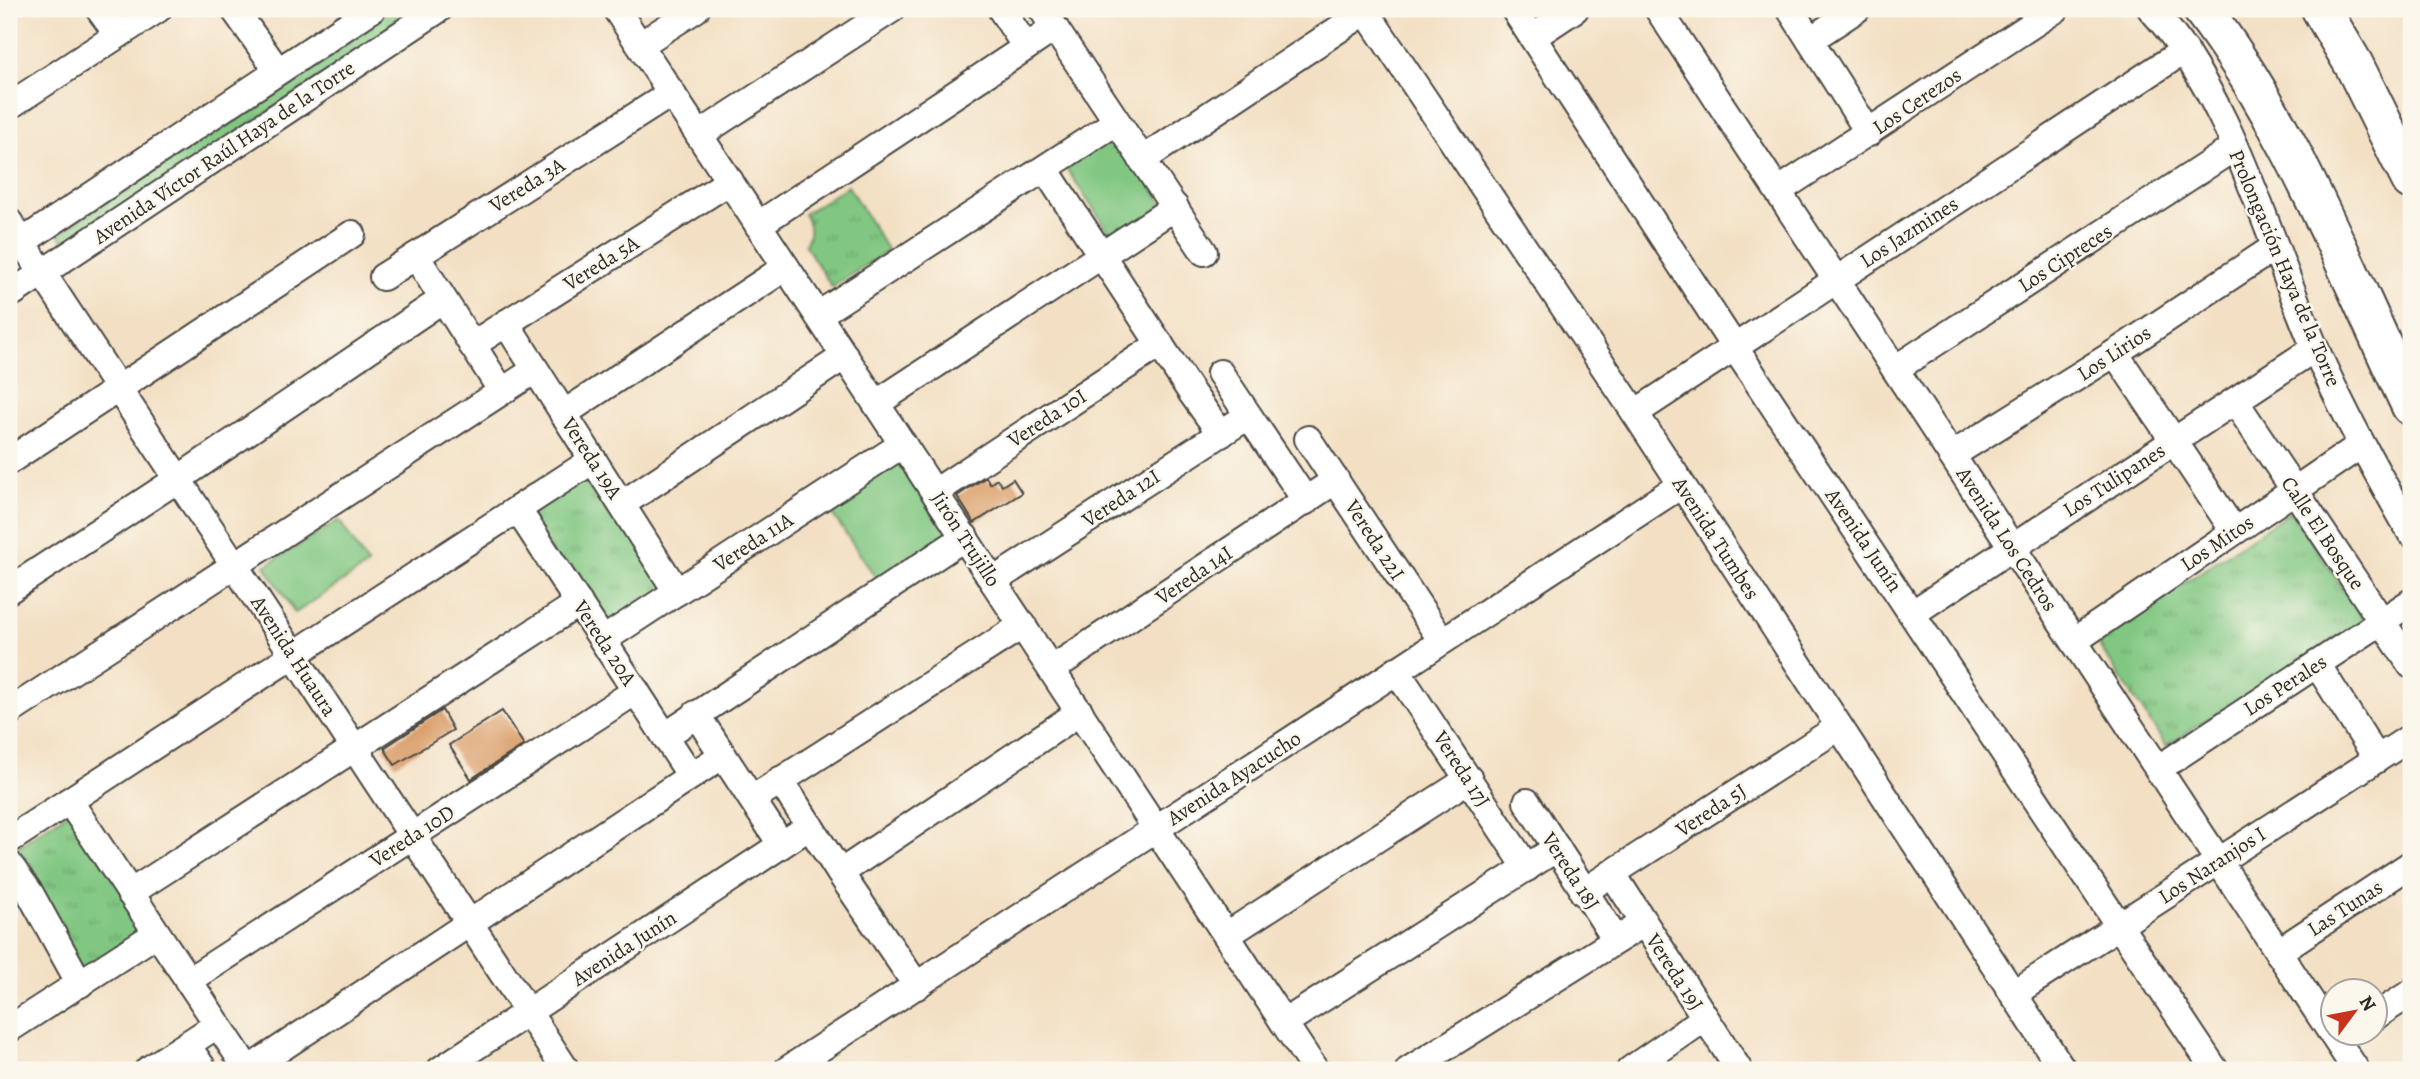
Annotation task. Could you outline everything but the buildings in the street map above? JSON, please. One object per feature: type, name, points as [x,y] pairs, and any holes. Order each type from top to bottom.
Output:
[{"type":"highway","points":[[2202,9],[2252,81],[2297,163],[2411,406]]},
{"type":"highway","points":[[2321,9],[2407,162]]},
{"type":"street","points":[[99,9],[118,35]]},
{"type":"street","points":[[9,106],[158,9]]},
{"type":"street","points":[[234,9],[278,71]]},
{"type":"street","name":"Avenida Víctor Raúl Haya de la Torre","points":[[13,238],[372,9]]},
{"type":"street","name":"Avenida Víctor Raúl Haya de la Torre","points":[[9,295],[439,9]]},
{"type":"street","name":"Jirón Trujillo","points":[[616,9],[1315,1070]]},
{"type":"street","points":[[640,45],[696,9]]},
{"type":"street","points":[[699,135],[891,9]]},
{"type":"street","points":[[1002,9],[1026,47]]},
{"type":"street","name":"Avenida Junín","points":[[1514,9],[1735,348],[2216,1070]]},
{"type":"street","points":[[1532,37],[1575,9]]},
{"type":"street","name":"Avenida Los Cedros","points":[[1658,9],[2278,952],[2318,1004]]},
{"type":"street","points":[[1790,9],[1869,133]]},
{"type":"street","points":[[1810,40],[1857,9]]},
{"type":"street","name":"Los Cerezos","points":[[1778,191],[2056,9]]},
{"type":"street","name":"Prolongación Haya de la Torre","points":[[2151,9],[2185,50],[2203,81],[2235,147],[2315,348],[2361,445],[2411,533]]},
{"type":"street","points":[[1142,160],[1365,10]]},
{"type":"street","name":"Avenida Tumbes","points":[[1365,10],[1635,413],[2063,1070]]},
{"type":"street","points":[[758,225],[1026,47],[1049,19],[1204,252]]},
{"type":"street","name":"Los Jazmines","points":[[1635,413],[2185,50]]},
{"type":"street","name":"Vereda 3A","points":[[383,277],[672,93]]},
{"type":"street","points":[[818,315],[1116,122]]},
{"type":"street","name":"Los Cipreces","points":[[1895,369],[2235,147]]},
{"type":"street","points":[[1045,169],[1221,434]]},
{"type":"street","name":"Vereda 5A","points":[[472,345],[730,181]]},
{"type":"street","points":[[877,403],[1175,207]]},
{"type":"street","points":[[9,461],[352,234]]},
{"type":"street","name":"Avenida Huaura","points":[[13,238],[43,273],[566,1070]]},
{"type":"street","name":"Los Lirios","points":[[1952,455],[2115,353],[2275,247]]},
{"type":"street","points":[[416,256],[501,390]]},
{"type":"street","points":[[563,414],[786,267]]},
{"type":"street","points":[[9,590],[443,299]]},
{"type":"street","name":"Vereda 19A","points":[[506,323],[677,592]]},
{"type":"street","name":"Vereda 10I","points":[[935,492],[1160,344]]},
{"type":"street","name":"Los Tulipanes","points":[[1913,613],[2315,348]]},
{"type":"street","points":[[2115,353],[2234,531]]},
{"type":"street","points":[[622,504],[845,356]]},
{"type":"street","points":[[9,712],[535,369]]},
{"type":"street","points":[[1220,373],[1306,501]]},
{"type":"street","name":"Calle El Bosque","points":[[2235,401],[2411,665]]},
{"type":"street","name":"Vereda 12I","points":[[993,581],[1248,416]]},
{"type":"street","name":"Vereda 22I","points":[[1308,439],[1442,641]]},
{"type":"street","name":"Vereda 11A","points":[[603,640],[903,444]]},
{"type":"street","name":"Los Mitos","points":[[2074,641],[2361,445]]},
{"type":"street","points":[[9,840],[593,460]]},
{"type":"street","name":"Vereda 14I","points":[[1052,669],[1336,480]]},
{"type":"street","name":"Avenida Ayacucho","points":[[787,1070],[1681,485]]},
{"type":"street","name":"Vereda 20A","points":[[518,510],[691,776]]},
{"type":"street","points":[[665,736],[965,537]]},
{"type":"street","name":"Los Perales","points":[[2158,769],[2411,602]]},
{"type":"street","points":[[130,893],[579,603]]},
{"type":"street","points":[[752,799],[1023,625]]},
{"type":"street","points":[[2317,664],[2377,759]]},
{"type":"street","name":"Vereda 17J","points":[[1396,670],[1527,868]]},
{"type":"street","name":"Vereda 10D","points":[[188,981],[636,691]]},
{"type":"street","points":[[840,873],[1080,712]]},
{"type":"street","points":[[696,715],[781,845]]},
{"type":"street","name":"Vereda 5J","points":[[1583,892],[1839,727]]},
{"type":"street","name":"Los Naranjos I","points":[[2013,994],[2411,737]]},
{"type":"street","points":[[70,802],[248,1070],[723,755]]},
{"type":"street","points":[[1227,936],[1469,779]]},
{"type":"street","points":[[780,780],[917,986]]},
{"type":"street","name":"Vereda 18J","points":[[1527,802],[1616,940]]},
{"type":"street","name":"Avenida Junín","points":[[439,1070],[810,826]]},
{"type":"street","points":[[1284,1023],[1557,848]]},
{"type":"street","points":[[9,864],[19,899],[80,984]]},
{"type":"street","name":"Las Tunas","points":[[2278,952],[2411,864]]},
{"type":"street","name":"Vereda 19J","points":[[1612,873],[1739,1070]]},
{"type":"street","points":[[1409,1070],[1644,923]]},
{"type":"street","points":[[9,1029],[156,934]]},
{"type":"street","points":[[2388,1008],[2411,993]]},
{"type":"street","points":[[1630,1070],[1705,1018]]},
{"type":"street","points":[[148,1070],[217,1024]]},
{"type":"street","points":[[187,1045],[204,1070]]},
{"type":"street","name":"Avenida Los Cedros","points":[[2347,1048],[2356,1070]]},
{"type":"green space","points":[[388,9],[424,9],[67,245],[58,234],[132,186],[170,152]]},
{"type":"green space","points":[[1117,134],[1166,209],[1115,241],[1066,168]]},
{"type":"green space","points":[[848,186],[888,251],[832,287],[805,245],[809,230],[804,214]]},
{"type":"green space","points":[[902,450],[957,537],[881,585],[824,502]]},
{"type":"green space","points":[[592,468],[670,591],[603,633],[525,511]]},
{"type":"green space","points":[[2291,511],[2364,620],[2166,746],[2097,642]]},
{"type":"green space","points":[[339,520],[368,565],[295,613],[265,566]]},
{"type":"green space","points":[[70,811],[148,931],[83,974],[10,852]]}]
